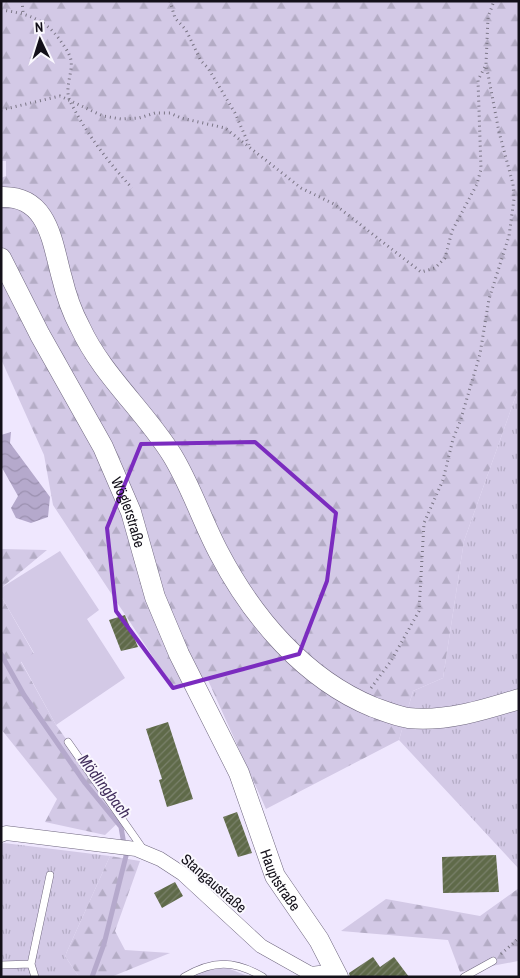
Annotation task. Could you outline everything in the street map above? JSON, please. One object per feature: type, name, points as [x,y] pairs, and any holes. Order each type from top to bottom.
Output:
[{"type":"main road","points":[[1,198],[15,197],[29,203],[42,215],[54,240],[62,278],[80,329],[108,373],[148,419],[173,456],[219,554],[253,608],[290,651],[319,677],[361,702],[408,718],[464,714],[519,699]]},
{"type":"main road","name":"Wöglerstraße","points":[[1,258],[40,335],[103,447],[131,512],[155,597],[179,654],[239,773]]},
{"type":"main road","name":"Hauptstraße","points":[[239,773],[276,876],[318,940],[337,974]]},
{"type":"street","name":"Stangaustraße","points":[[1,835],[6,833],[114,845],[141,851],[183,874],[261,946],[311,974],[337,974]]},
{"type":"lane","points":[[68,742],[141,851]]},
{"type":"lane","points":[[35,977],[31,964],[50,874]]},
{"type":"lane","points":[[464,977],[493,962]]},
{"type":"lane","points":[[184,977],[215,964],[229,963],[263,977]]},
{"type":"lane","points":[[1,965],[31,964]]},
{"type":"path","points":[[22,1],[23,12]]},
{"type":"path","points":[[170,1],[175,18],[186,30],[201,61],[208,68],[235,113],[250,146]]},
{"type":"path","points":[[361,702],[391,661],[419,611],[424,523],[443,480],[453,439],[460,422],[480,354],[489,299],[509,236],[514,199],[513,184],[499,132],[486,64],[488,17],[494,1]]},
{"type":"path","points":[[1,10],[23,12],[41,20],[67,49],[71,60],[69,99],[101,149],[132,188]]},
{"type":"path","points":[[1,110],[60,96],[103,116],[121,119],[139,118],[155,113],[170,113],[181,118],[225,128],[301,188],[334,204],[422,272],[435,268],[445,258],[452,230],[479,176],[481,169],[478,80],[486,64]]},
{"type":"path","points":[[493,962],[519,938]]},
{"type":"highlighted area","points":[[255,442],[336,513],[327,581],[299,654],[173,688],[116,611],[107,528],[141,444]]},
{"type":"green space","points":[[1,1],[519,1],[519,387],[464,541],[443,678],[413,691],[399,740],[266,809],[207,678],[172,686],[53,505],[44,455],[1,359],[1,178],[6,176],[6,161],[1,161]]},
{"type":"green space","points":[[519,387],[519,869],[399,740],[413,691],[443,678],[464,541]]},
{"type":"green space","points":[[1,549],[47,550],[1,588]]},
{"type":"green space","points":[[60,551],[99,610],[87,619],[125,678],[56,725],[21,661],[34,653],[1,596],[1,588]]},
{"type":"green space","points":[[1,596],[34,654],[21,662],[56,725],[123,818],[105,835],[45,822],[57,799],[1,729]]},
{"type":"green space","points":[[1,844],[110,856],[65,956],[79,977],[1,977]]},
{"type":"green space","points":[[110,856],[140,861],[115,931],[125,950],[170,953],[111,977],[79,977],[65,956]]},
{"type":"green space","points":[[519,888],[518,961],[460,972],[448,940],[341,931],[386,899],[480,916]]},
{"type":"green space","points":[[207,967],[230,969],[250,977],[195,977]]},
{"type":"water","points":[[11,432],[10,443],[50,497],[48,517],[31,523],[16,518],[11,508],[18,496],[1,466],[1,435]]},
{"type":"building","points":[[125,615],[138,647],[121,651],[109,620]]},
{"type":"building","points":[[168,722],[193,799],[167,807],[159,780],[162,779],[146,729]]},
{"type":"building","points":[[237,812],[252,853],[238,857],[223,817]]},
{"type":"building","points":[[496,855],[499,892],[443,893],[442,857]]},
{"type":"building","points":[[175,882],[183,896],[162,908],[154,893]]},
{"type":"building","points":[[373,957],[380,967],[394,957],[409,977],[350,977],[349,973]]},
{"type":"waterway","name":"Mödlingbach","points":[[1,654],[24,695],[85,783],[121,827],[126,856],[104,944],[92,977]]}]
